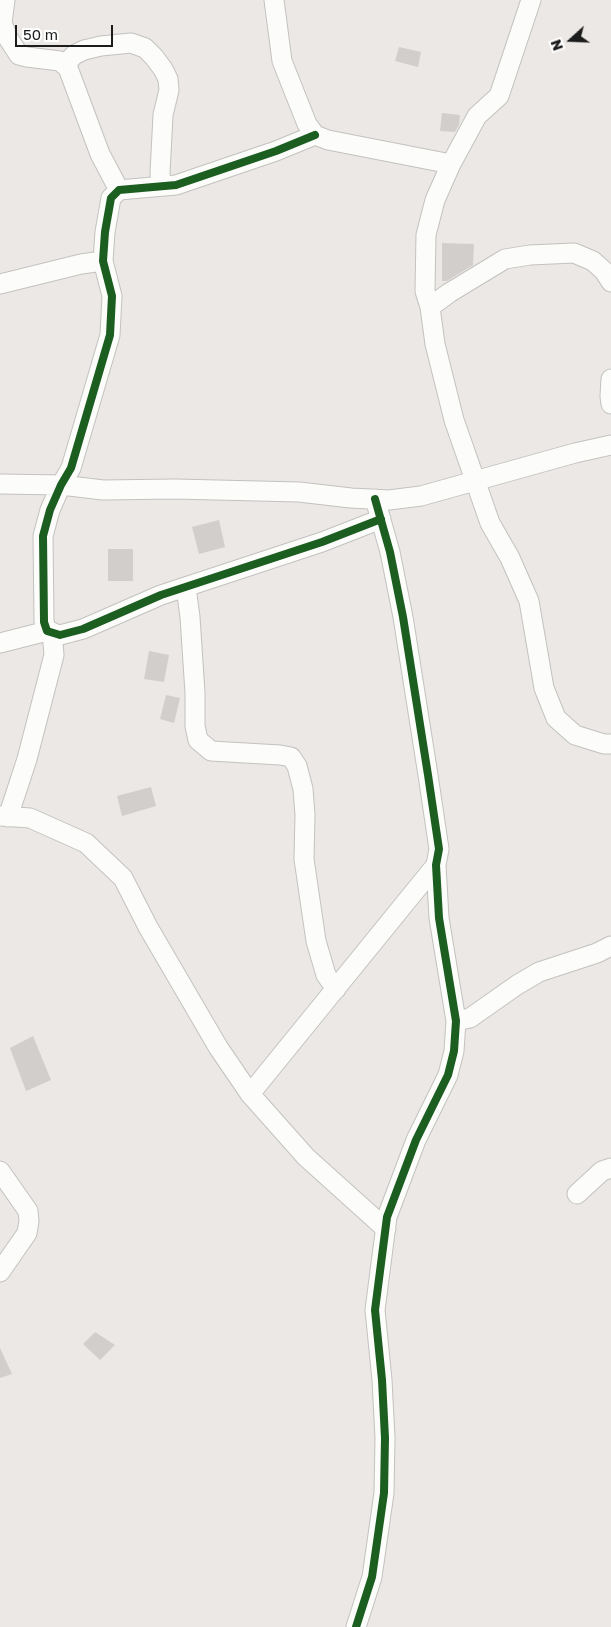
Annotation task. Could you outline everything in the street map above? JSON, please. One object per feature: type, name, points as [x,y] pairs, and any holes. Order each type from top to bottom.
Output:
[{"type":"street","points":[[5,0],[2,23],[4,41],[19,54],[27,57],[60,60],[68,68],[100,154],[119,190]]},
{"type":"street","points":[[274,0],[282,61],[307,124],[314,135],[328,140],[452,164]]},
{"type":"street","points":[[531,0],[499,96],[477,116],[435,200],[426,235],[425,291],[430,307],[435,344],[454,420],[490,523],[510,558],[529,601],[544,688],[556,718],[575,735],[604,744],[611,744]]},
{"type":"street","points":[[65,65],[74,55],[84,50],[131,43],[145,48],[154,57],[168,79],[169,90],[163,116],[161,186]]},
{"type":"street","points":[[314,135],[276,151],[176,185],[119,190],[111,198],[104,232],[103,261],[112,296],[110,335],[72,468],[61,485],[50,510],[43,536],[44,622],[49,631],[54,654],[27,759],[4,816],[30,818],[86,843],[123,878],[148,927],[218,1047],[250,1094],[306,1157],[386,1229]]},
{"type":"street","points":[[430,307],[449,293],[505,260],[530,255],[574,253],[593,261],[604,271],[611,282]]},
{"type":"street","points":[[0,284],[82,264],[103,261]]},
{"type":"street","points":[[611,379],[611,404]]},
{"type":"street","points":[[0,484],[61,485],[103,490],[176,489],[299,492],[389,500],[421,496],[575,453],[611,445]]},
{"type":"street","points":[[356,1627],[372,1576],[384,1493],[385,1438],[382,1380],[375,1310],[386,1229],[396,1191],[416,1140],[448,1075],[454,1051],[456,1021],[439,918],[436,865],[439,849],[428,775],[403,617],[390,552],[375,499]]},
{"type":"street","points":[[0,643],[49,631],[60,635],[83,629],[161,595],[322,542],[381,519]]},
{"type":"street","points":[[186,587],[195,685],[195,726],[198,740],[211,751],[280,755],[291,757],[297,766],[303,789],[304,859],[316,941],[326,975],[336,989]]},
{"type":"street","points":[[54,654],[63,650],[83,629]]},
{"type":"street","points":[[250,1094],[436,865]]},
{"type":"street","points":[[456,1021],[470,1018],[516,985],[539,972],[597,953],[611,946]]},
{"type":"street","points":[[577,1194],[602,1171],[611,1168]]},
{"type":"street","points":[[0,1171],[28,1211],[28,1221],[27,1233],[0,1272]]},
{"type":"building","points":[[399,47],[421,52],[418,67],[395,61]]},
{"type":"building","points":[[442,113],[460,115],[459,125],[455,132],[440,131]]},
{"type":"building","points":[[442,243],[474,244],[473,265],[447,281],[442,281]]},
{"type":"building","points":[[219,520],[225,547],[199,554],[192,527]]},
{"type":"building","points":[[108,549],[133,549],[133,581],[108,581]]},
{"type":"building","points":[[149,651],[169,655],[164,682],[144,679]]},
{"type":"building","points":[[166,695],[180,698],[174,723],[160,719]]},
{"type":"building","points":[[151,787],[156,806],[122,816],[117,796]]},
{"type":"building","points":[[33,1036],[51,1080],[26,1091],[10,1048]]},
{"type":"building","points":[[95,1332],[115,1345],[100,1360],[83,1344]]},
{"type":"building","points":[[0,1348],[12,1374],[0,1378]]},
{"type":"cycle path","points":[[315,135],[276,151],[176,185],[119,190],[111,198],[105,232],[103,261],[112,296],[110,335],[71,468],[50,510],[43,536],[44,622],[47,631],[60,635],[83,629],[161,595],[322,542],[381,519]]},
{"type":"cycle path","points":[[356,1627],[372,1577],[384,1493],[385,1438],[382,1380],[375,1310],[387,1217],[416,1140],[448,1075],[454,1051],[456,1021],[439,918],[436,865],[439,849],[428,775],[403,617],[390,552],[375,499]]}]
